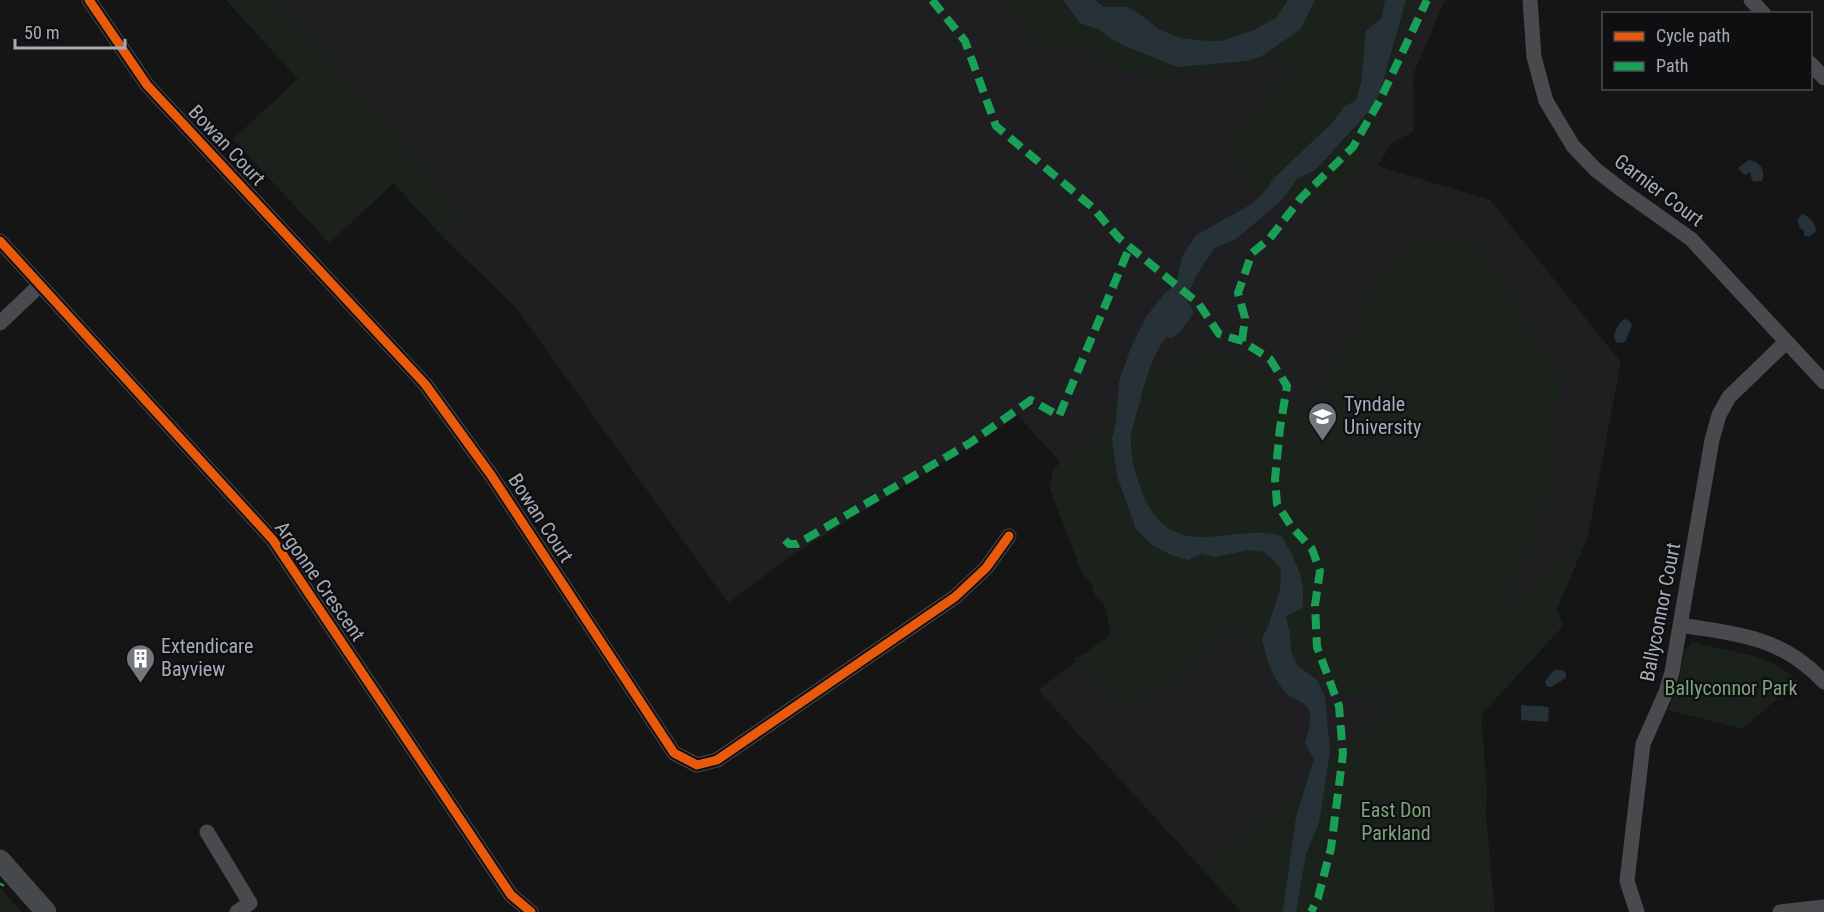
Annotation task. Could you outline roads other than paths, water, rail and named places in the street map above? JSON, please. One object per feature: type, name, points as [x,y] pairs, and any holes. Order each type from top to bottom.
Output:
[{"type":"street","name":"Bowan Court","points":[[90,0],[147,85],[425,384],[491,475],[674,753],[697,765],[717,760],[956,597],[986,568],[1009,536]]},
{"type":"street","name":"Garnier Court","points":[[1530,0],[1534,57],[1546,101],[1573,146],[1596,170],[1691,239],[1824,382]]},
{"type":"street","points":[[1751,0],[1762,12]]},
{"type":"street","points":[[1812,65],[1824,78]]},
{"type":"street","name":"Argonne Crescent","points":[[0,241],[273,540],[511,896],[531,912]]},
{"type":"street","points":[[0,323],[40,285]]},
{"type":"street","name":"Ballyconnor Court","points":[[1637,912],[1627,881],[1643,744],[1666,692],[1681,625],[1712,440],[1719,415],[1730,397],[1786,342]]},
{"type":"street","points":[[1681,625],[1755,638],[1770,643],[1797,658],[1824,682]]},
{"type":"street","points":[[207,831],[250,903],[237,912]]},
{"type":"street","points":[[0,860],[46,912]]},
{"type":"street","points":[[1780,912],[1824,907]]},
{"type":"place","name":"Tyndale University","points":[[1323,442]]},
{"type":"place","name":"Extendicare Bayview","points":[[140,684]]},
{"type":"park label","name":"Ballyconnor Park","points":[[1731,688]]},
{"type":"park label","name":"East Don Parkland","points":[[1396,822]]}]
